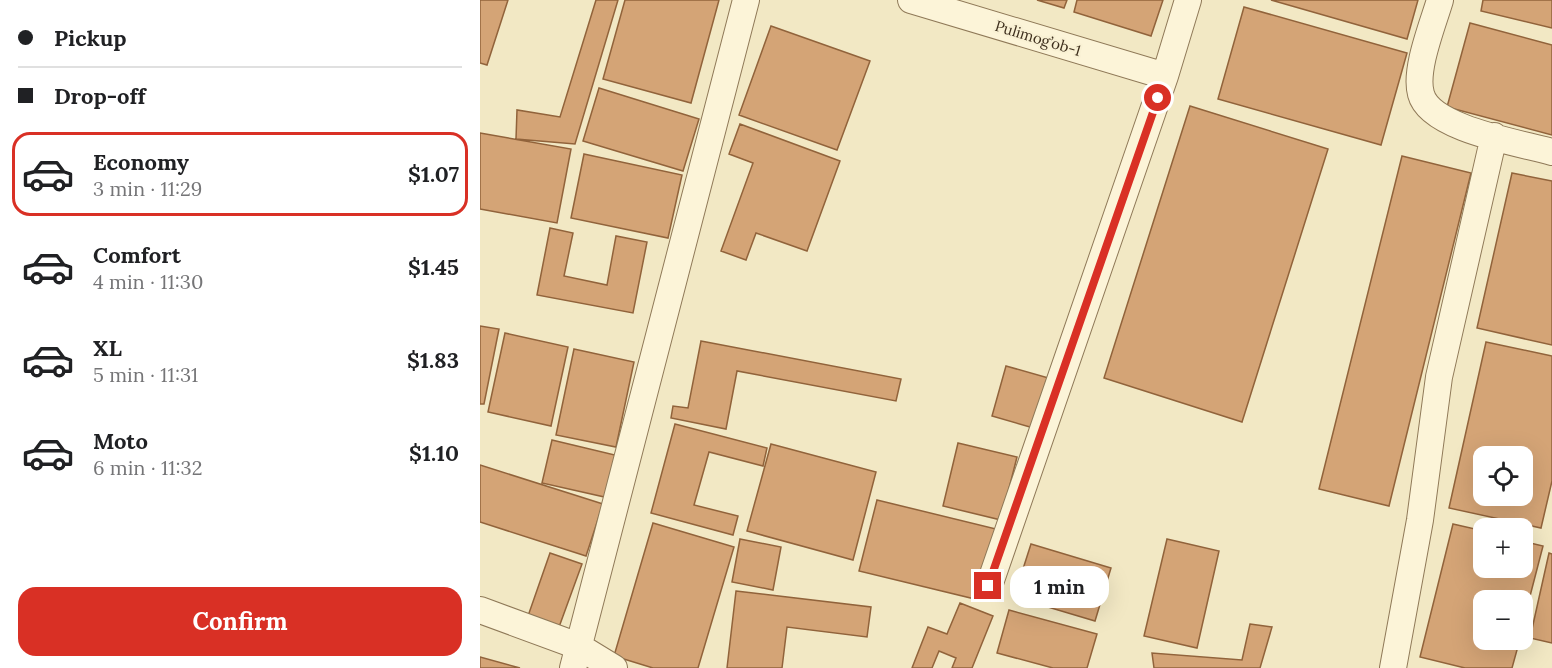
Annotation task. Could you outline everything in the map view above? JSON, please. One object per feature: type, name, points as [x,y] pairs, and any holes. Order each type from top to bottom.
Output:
[{"type":"street","points":[[575,657],[746,0]]},
{"type":"street","name":"Pulimog’ob-1","points":[[911,0],[1166,76]]},
{"type":"street","points":[[988,586],[1166,76],[1188,0]]},
{"type":"street","points":[[1440,0],[1421,69],[1421,95],[1431,110],[1449,123],[1552,152]]},
{"type":"street","points":[[1393,668],[1420,520],[1439,377],[1494,136]]},
{"type":"street","points":[[480,610],[575,657],[614,668]]},
{"type":"building","points":[[480,0],[508,0],[487,65],[480,63]]},
{"type":"building","points":[[596,0],[618,0],[575,144],[516,139],[517,110],[560,117]]},
{"type":"building","points":[[625,0],[719,0],[691,103],[603,79]]},
{"type":"building","points":[[1037,0],[1067,0],[1064,8]]},
{"type":"building","points":[[1077,0],[1163,0],[1151,36],[1074,12]]},
{"type":"building","points":[[1271,0],[1418,0],[1407,39]]},
{"type":"building","points":[[1483,0],[1552,0],[1552,28],[1481,11]]},
{"type":"building","points":[[1244,7],[1407,53],[1381,145],[1218,99]]},
{"type":"building","points":[[1470,23],[1552,45],[1552,135],[1447,107]]},
{"type":"building","points":[[771,26],[870,61],[837,150],[739,115]]},
{"type":"building","points":[[599,88],[699,119],[683,171],[583,141]]},
{"type":"building","points":[[1190,106],[1328,149],[1242,422],[1104,378]]},
{"type":"building","points":[[740,124],[840,161],[807,251],[756,233],[746,260],[721,251],[753,163],[729,154]]},
{"type":"building","points":[[480,133],[571,149],[557,223],[480,209]]},
{"type":"building","points":[[584,154],[682,175],[668,238],[571,218]]},
{"type":"building","points":[[1402,156],[1471,173],[1389,506],[1319,489]]},
{"type":"building","points":[[1512,173],[1552,181],[1552,345],[1477,328]]},
{"type":"building","points":[[550,228],[573,233],[564,276],[607,285],[616,236],[647,242],[633,313],[537,295]]},
{"type":"building","points":[[480,326],[499,329],[484,404],[480,404]]},
{"type":"building","points":[[505,333],[568,347],[551,426],[488,412]]},
{"type":"building","points":[[701,341],[901,379],[896,401],[737,371],[726,429],[671,418],[673,406],[688,408]]},
{"type":"building","points":[[1486,342],[1552,356],[1552,481],[1541,528],[1533,526],[1533,518],[1495,518],[1449,508]]},
{"type":"building","points":[[574,349],[634,362],[616,447],[556,435]]},
{"type":"building","points":[[1006,366],[1052,379],[1037,429],[992,416]]},
{"type":"building","points":[[675,424],[767,448],[763,466],[709,452],[694,505],[738,516],[733,535],[651,513]]},
{"type":"building","points":[[552,440],[619,456],[609,498],[542,483]]},
{"type":"building","points":[[958,443],[1017,457],[1001,520],[943,506]]},
{"type":"building","points":[[771,444],[876,472],[853,560],[747,531]]},
{"type":"building","points":[[480,465],[603,504],[586,556],[480,522]]},
{"type":"building","points":[[877,500],[996,529],[979,600],[859,571]]},
{"type":"building","points":[[653,523],[734,547],[698,668],[653,668],[614,656]]},
{"type":"building","points":[[1453,524],[1473,529],[1473,578],[1533,578],[1533,544],[1543,546],[1532,590],[1473,590],[1473,650],[1517,650],[1512,668],[1465,668],[1420,657]]},
{"type":"building","points":[[740,539],[781,547],[773,590],[732,582]]},
{"type":"building","points":[[1167,539],[1219,551],[1197,648],[1144,636]]},
{"type":"building","points":[[1031,544],[1111,568],[1095,621],[1014,597]]},
{"type":"building","points":[[550,553],[582,564],[559,627],[528,616]]},
{"type":"building","points":[[1549,553],[1552,554],[1552,643],[1533,639],[1533,625]]},
{"type":"building","points":[[736,591],[871,607],[867,637],[787,627],[782,668],[727,668]]},
{"type":"building","points":[[960,603],[993,616],[972,668],[952,668],[956,658],[939,651],[932,668],[912,668],[928,627],[947,634]]},
{"type":"building","points":[[1009,610],[1097,634],[1087,668],[1053,668],[997,653]]},
{"type":"building","points":[[1250,624],[1272,627],[1260,668],[1154,668],[1152,653],[1242,660]]},
{"type":"building","points":[[480,657],[520,668],[480,668]]},
{"type":"route","points":[[988,586],[1158,98]]}]
